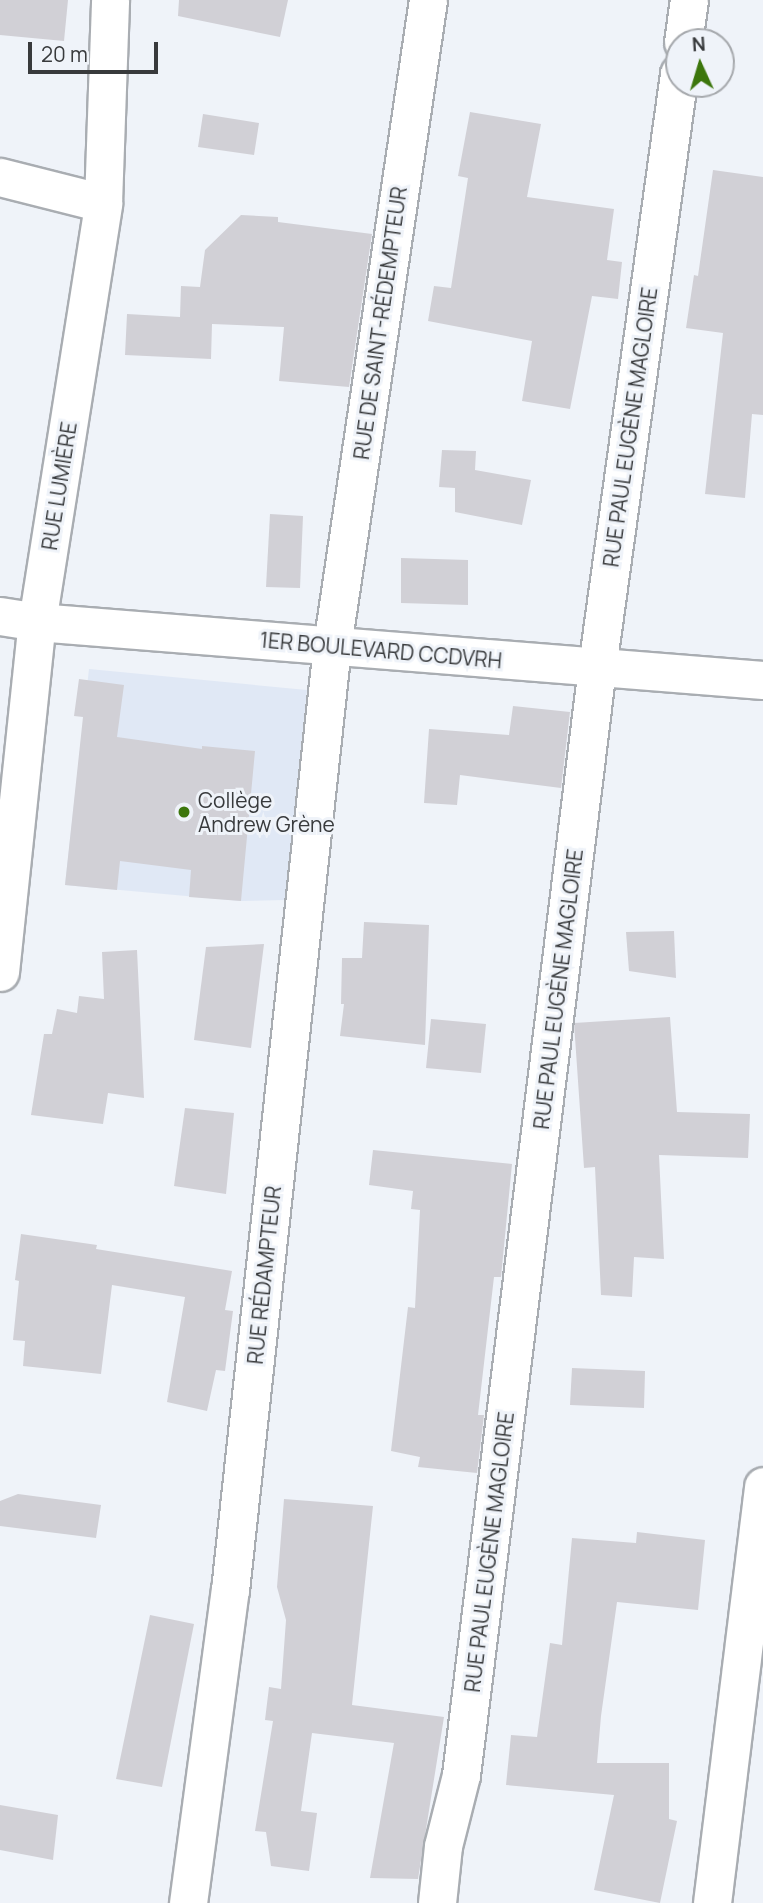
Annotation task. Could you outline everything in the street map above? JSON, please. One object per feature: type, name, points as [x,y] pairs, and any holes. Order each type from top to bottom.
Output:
[{"type":"street","name":"RUE LUMIÈRE","points":[[0,972],[37,622],[103,203],[110,0]]},
{"type":"street","name":"RUE DE SAINT-RÉDEMPTEUR","points":[[332,646],[428,0]]},
{"type":"street","points":[[685,28],[689,0]]},
{"type":"street","name":"RUE PAUL EUGÈNE MAGLOIRE","points":[[437,1903],[443,1846],[461,1775],[597,667],[676,98]]},
{"type":"street","points":[[0,177],[103,203]]},
{"type":"street","name":"1ER BOULEVARD CCDVRH","points":[[0,617],[763,680]]},
{"type":"street","name":"RUE RÉDAMPTEUR","points":[[188,1903],[230,1590],[332,646]]},
{"type":"street","points":[[712,1903],[763,1486]]},
{"type":"shaded area","name":"Collège Andrew Grène","points":[[89,669],[307,690],[285,900],[241,901],[65,885]]},
{"type":"building","points":[[0,0],[68,0],[64,41],[0,35]]},
{"type":"building","points":[[179,0],[288,0],[280,37],[178,16]]},
{"type":"building","points":[[470,112],[541,124],[527,197],[614,209],[607,260],[622,262],[618,299],[592,296],[570,409],[522,401],[532,341],[428,321],[434,286],[451,288],[468,178],[458,176]]},
{"type":"building","points":[[203,114],[259,123],[254,155],[198,147]]},
{"type":"building","points":[[713,170],[763,177],[763,415],[752,414],[745,498],[705,494],[723,333],[686,328],[694,275],[698,276]]},
{"type":"building","points":[[241,215],[278,217],[278,222],[372,234],[349,387],[279,381],[284,327],[212,324],[211,359],[125,355],[127,314],[180,317],[181,286],[200,287],[205,250]]},
{"type":"building","points":[[442,450],[476,451],[475,470],[531,480],[522,525],[455,512],[455,488],[439,487]]},
{"type":"building","points":[[270,514],[303,516],[300,588],[266,587]]},
{"type":"building","points":[[401,558],[468,560],[468,605],[401,603]]},
{"type":"building","points":[[79,679],[124,685],[117,737],[202,749],[202,746],[255,751],[241,901],[189,897],[191,870],[120,861],[117,890],[65,885],[83,717],[74,716]]},
{"type":"building","points":[[513,706],[570,712],[561,788],[460,775],[457,805],[424,803],[429,729],[509,735]]},
{"type":"building","points":[[364,922],[429,925],[425,1045],[340,1036],[344,1004],[341,1004],[342,958],[362,958]]},
{"type":"building","points":[[674,931],[676,978],[629,971],[626,932]]},
{"type":"building","points":[[264,944],[251,1048],[194,1040],[206,947]]},
{"type":"building","points":[[137,950],[144,1098],[108,1093],[103,1124],[31,1115],[44,1034],[52,1034],[57,1009],[77,1013],[79,996],[104,999],[102,952]]},
{"type":"building","points":[[670,1017],[677,1112],[750,1114],[748,1158],[659,1155],[664,1259],[634,1257],[632,1297],[601,1295],[595,1167],[584,1168],[574,1023]]},
{"type":"building","points":[[431,1019],[486,1024],[481,1073],[426,1068]]},
{"type":"building","points":[[185,1108],[234,1113],[226,1194],[174,1186]]},
{"type":"building","points":[[373,1150],[512,1164],[501,1277],[494,1277],[478,1415],[484,1415],[477,1473],[418,1467],[420,1457],[391,1451],[408,1307],[415,1308],[420,1210],[411,1209],[413,1191],[369,1185]]},
{"type":"building","points":[[21,1234],[97,1245],[96,1249],[232,1271],[225,1310],[233,1311],[225,1371],[216,1370],[207,1411],[167,1402],[185,1297],[112,1285],[101,1374],[23,1366],[25,1341],[13,1340],[19,1281],[15,1280]]},
{"type":"building","points":[[572,1368],[645,1371],[644,1408],[570,1405]]},
{"type":"building","points":[[18,1494],[101,1505],[96,1538],[0,1526],[0,1501]]},
{"type":"building","points":[[284,1499],[373,1506],[352,1705],[444,1717],[418,1879],[370,1878],[394,1743],[312,1733],[301,1811],[317,1813],[309,1871],[271,1866],[266,1832],[255,1831],[273,1721],[265,1720],[269,1687],[281,1689],[286,1620],[277,1587]]},
{"type":"building","points":[[637,1532],[705,1540],[698,1610],[617,1602],[601,1716],[597,1763],[669,1763],[669,1819],[677,1821],[660,1903],[594,1890],[614,1795],[506,1785],[511,1735],[537,1737],[550,1643],[562,1645],[572,1538],[636,1543]]},
{"type":"building","points":[[150,1615],[194,1624],[162,1787],[116,1779]]},
{"type":"building","points":[[0,1805],[58,1815],[53,1860],[0,1850]]},
{"type":"place","name":"Collège Andrew Grène","points":[[184,812]]}]
